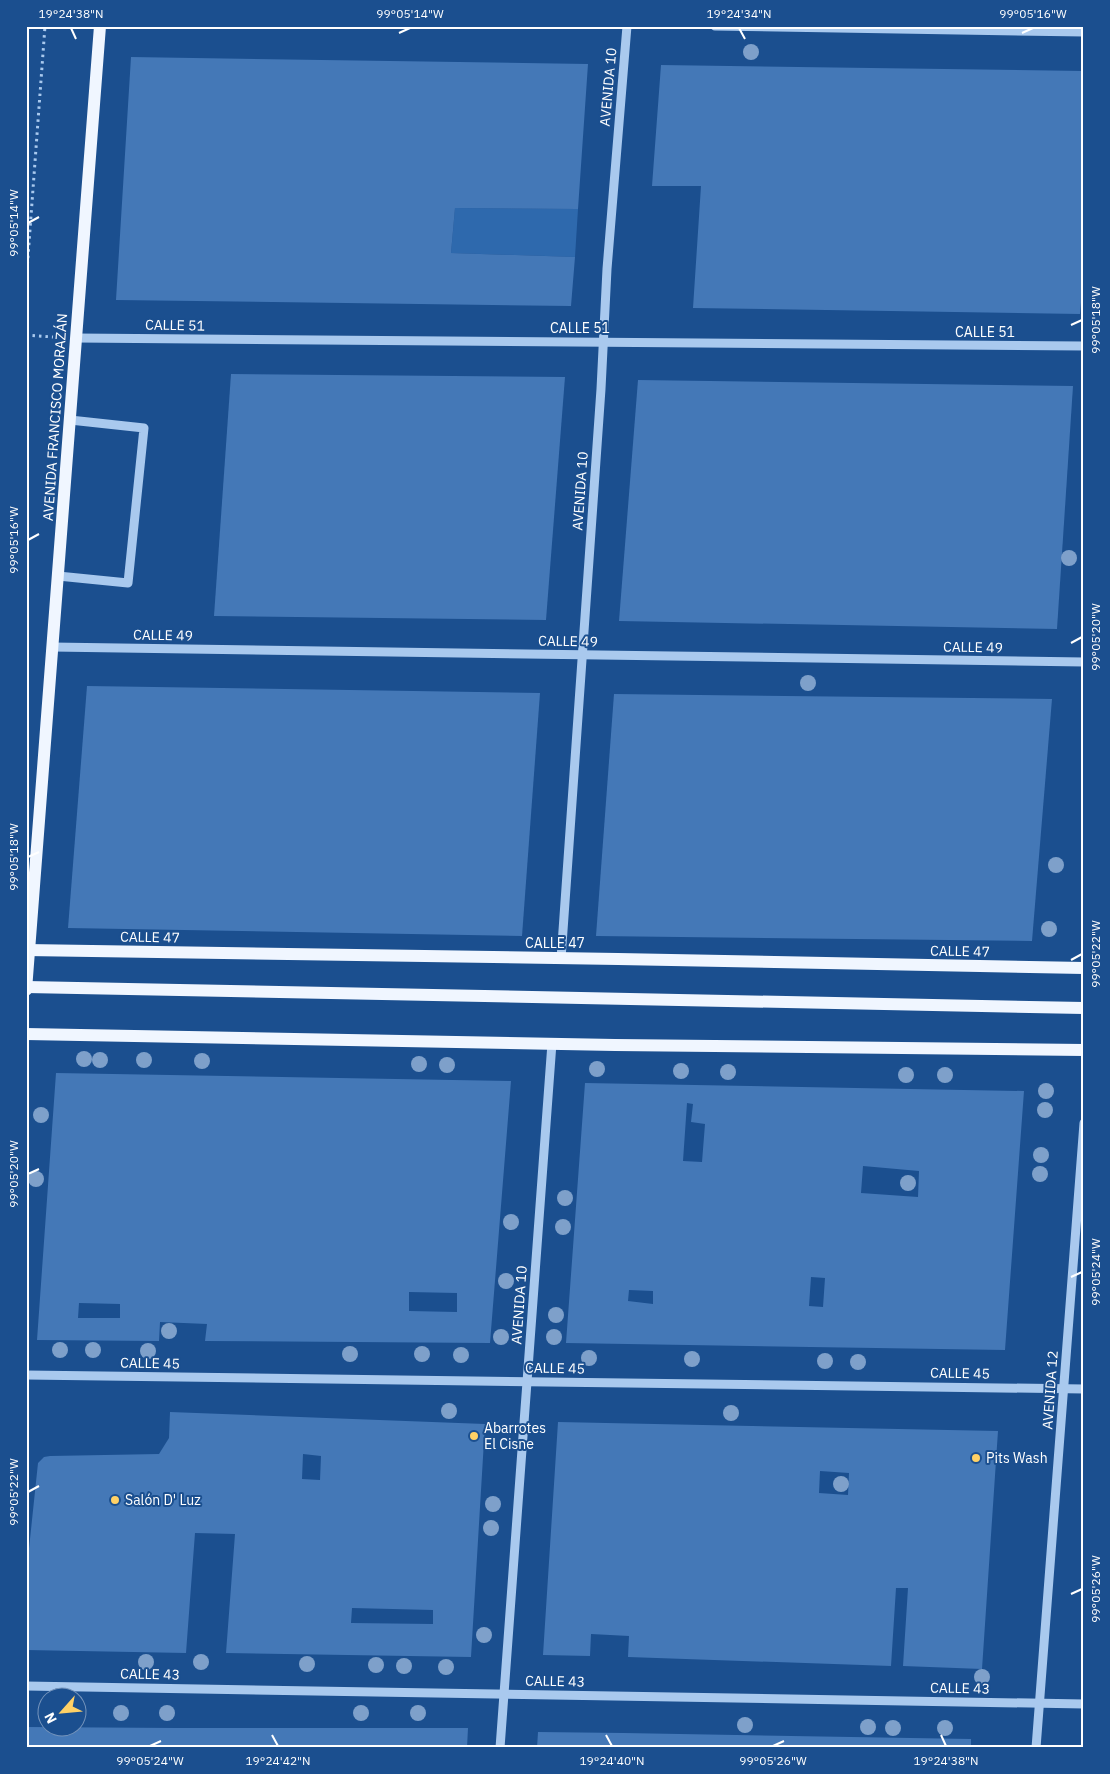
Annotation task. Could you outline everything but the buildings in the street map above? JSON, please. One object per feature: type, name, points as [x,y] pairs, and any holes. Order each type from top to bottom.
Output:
[{"type":"main road","name":"AVENIDA FRANCISCO MORAZÁN","points":[[26,989],[100,26]]},
{"type":"main road","name":"CALLE 47","points":[[28,950],[1084,968]]},
{"type":"main road","points":[[26,989],[1084,1008]]},
{"type":"main road","points":[[26,1034],[615,1045],[1084,1050]]},
{"type":"street","name":"AVENIDA 10","points":[[561,959],[601,389],[607,269],[627,26]]},
{"type":"street","points":[[716,26],[1084,32]]},
{"type":"street","name":"CALLE 51","points":[[76,338],[1084,346]]},
{"type":"street","points":[[58,576],[128,583],[144,428],[70,420]]},
{"type":"street","name":"CALLE 49","points":[[52,647],[1084,662]]},
{"type":"street","name":"AVENIDA 10","points":[[500,1748],[552,1043]]},
{"type":"street","name":"AVENIDA 12","points":[[1036,1748],[1084,1124]]},
{"type":"street","name":"CALLE 45","points":[[26,1375],[1084,1389]]},
{"type":"street","name":"CALLE 43","points":[[26,1686],[1084,1704]]},
{"type":"path","points":[[26,284],[45,26]]},
{"type":"shaded area","points":[[455,208],[578,209],[575,257],[451,253]]},
{"type":"place","name":"Abarrotes El Cisne","points":[[474,1436]]},
{"type":"place","name":"Pits Wash","points":[[976,1458]]},
{"type":"place","name":"Salón D' Luz","points":[[115,1500]]}]
